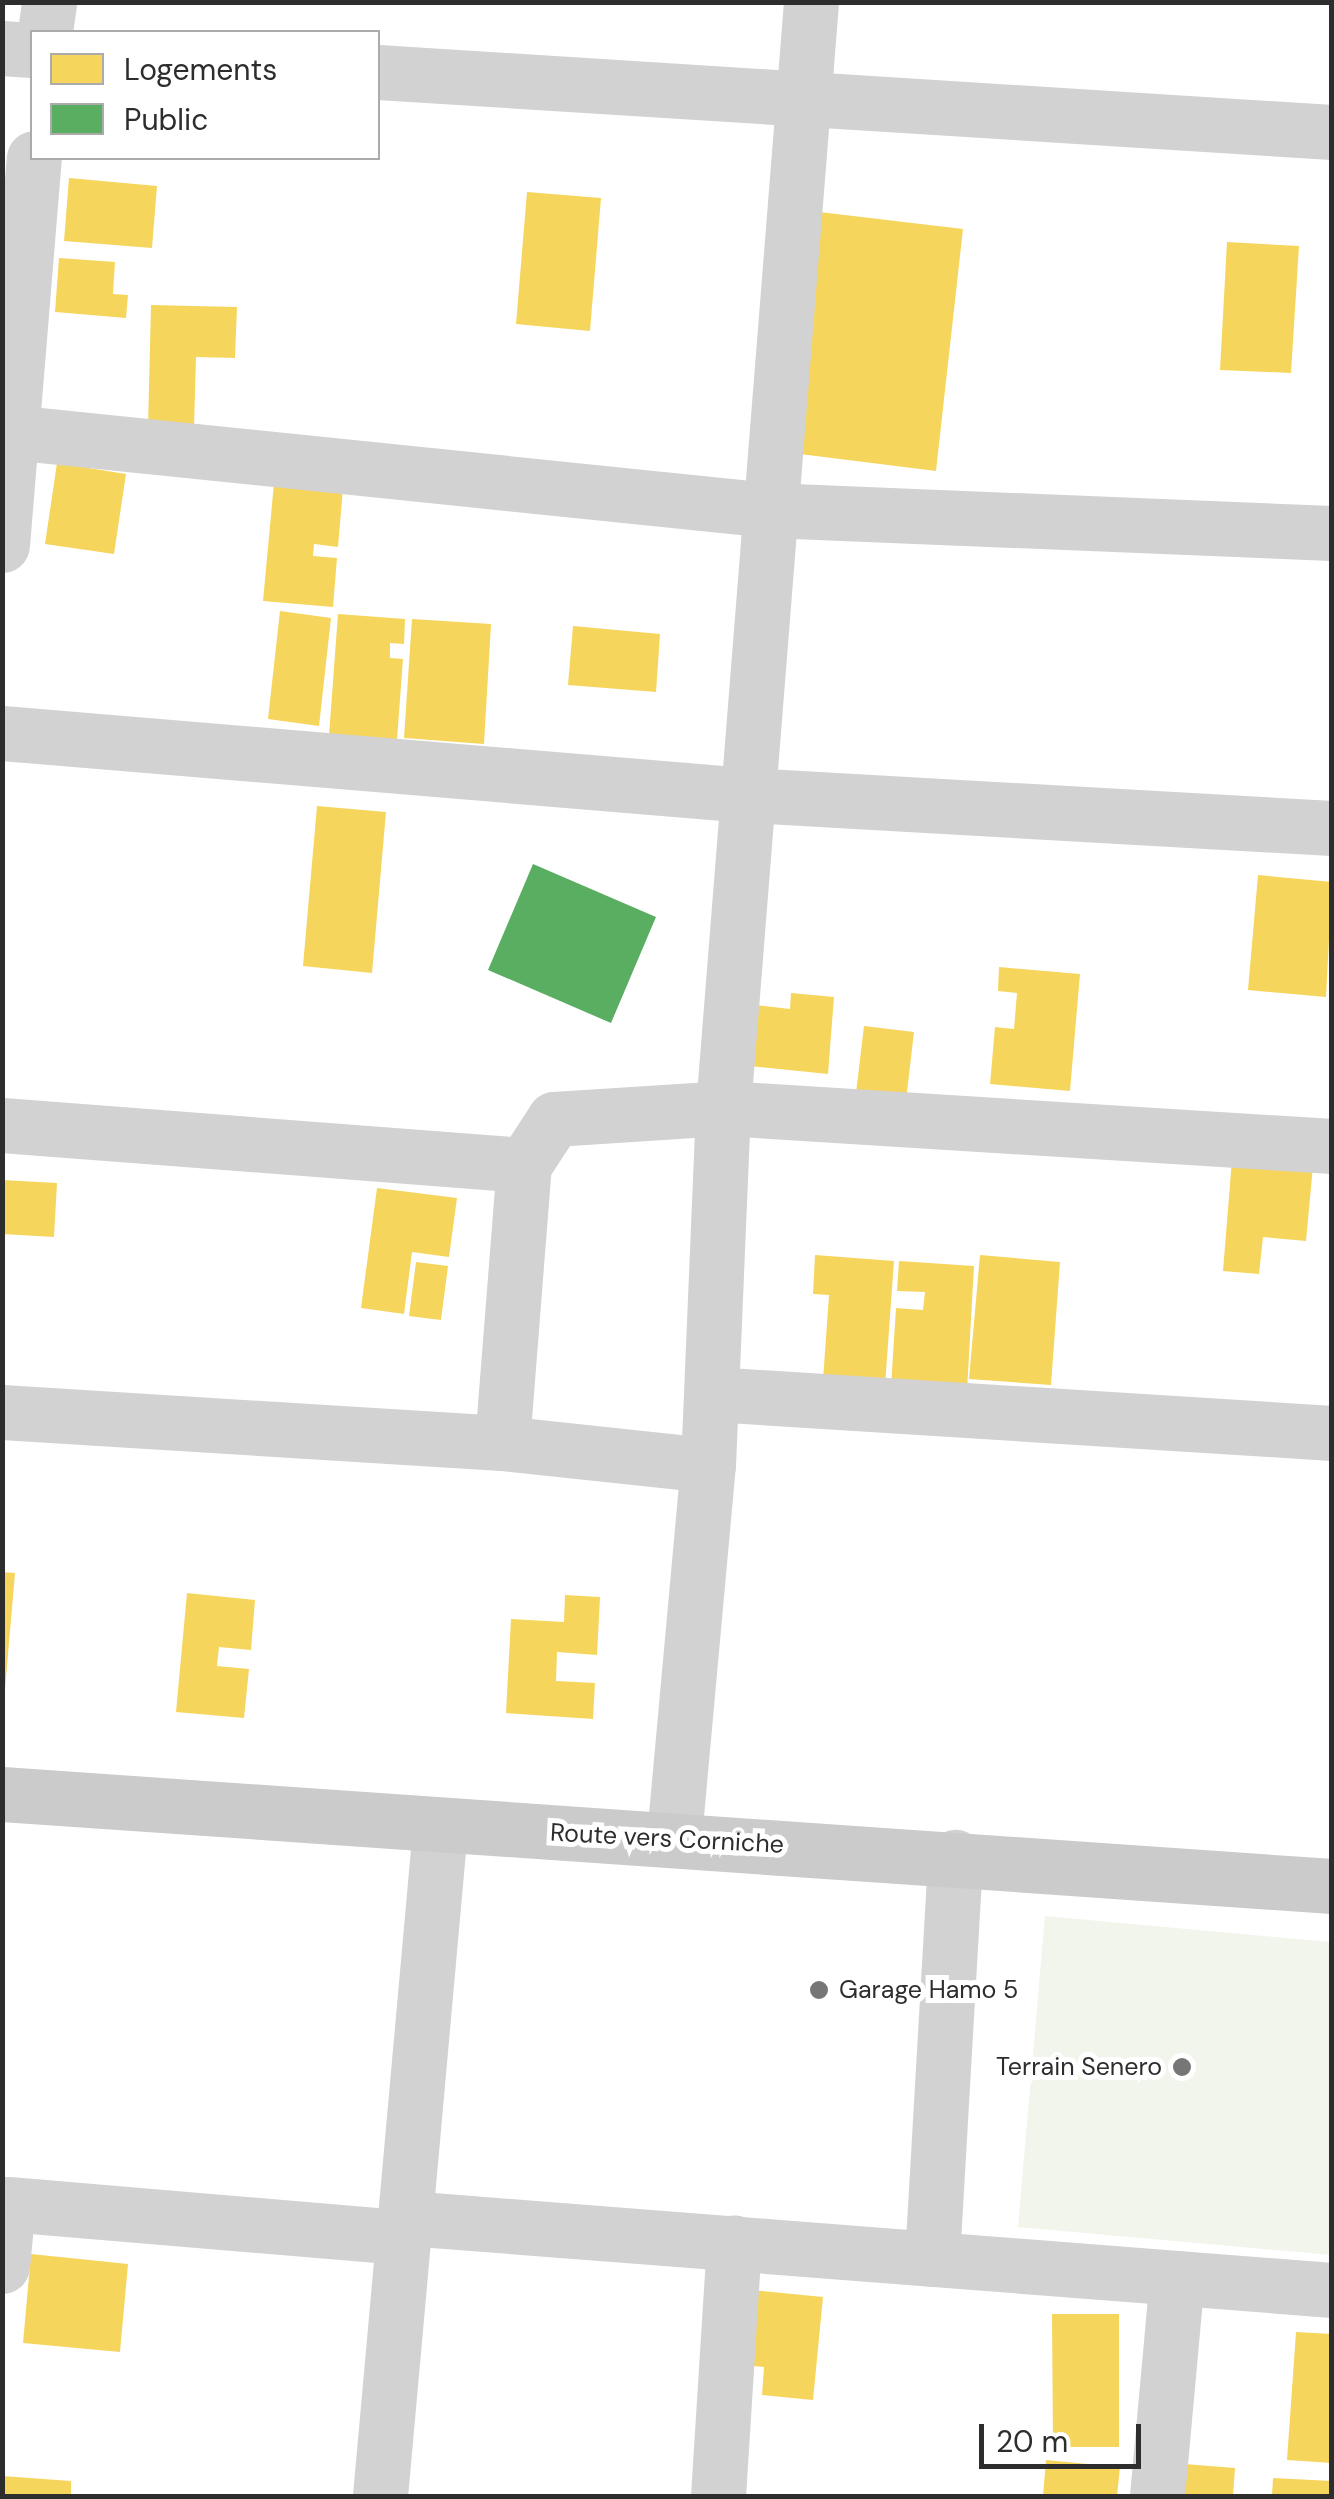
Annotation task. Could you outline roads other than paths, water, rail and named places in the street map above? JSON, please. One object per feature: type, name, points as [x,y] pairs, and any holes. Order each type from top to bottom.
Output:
[{"type":"main road","name":"Route vers Corniche","points":[[2,1794],[440,1828],[674,1837],[1332,1886]]},
{"type":"street","points":[[46,30],[48,2]]},
{"type":"street","points":[[674,1837],[708,1465],[723,1108],[811,2]]},
{"type":"street","points":[[2,48],[30,50]]},
{"type":"street","points":[[380,72],[804,104],[1332,132]]},
{"type":"street","points":[[2,545],[6,431],[34,160]]},
{"type":"street","points":[[6,431],[769,510],[1332,533]]},
{"type":"street","points":[[2,733],[747,795],[1332,828]]},
{"type":"street","points":[[502,1443],[524,1165],[542,1130],[568,1115],[723,1108],[1332,1146]]},
{"type":"street","points":[[2,1125],[524,1165]]},
{"type":"street","points":[[711,1394],[1332,1432]]},
{"type":"street","points":[[2,1412],[502,1443],[708,1465]]},
{"type":"street","points":[[380,2496],[440,1828]]},
{"type":"street","points":[[932,2258],[956,1857]]},
{"type":"street","points":[[2,2266],[8,2204],[734,2243],[1332,2290]]},
{"type":"street","points":[[718,2496],[734,2243]]},
{"type":"street","points":[[1157,2496],[1177,2278]]},
{"type":"place","name":"Garage Hamo 5","points":[[819,1990]]},
{"type":"place","name":"Terrain Senero","points":[[1182,2067]]}]
